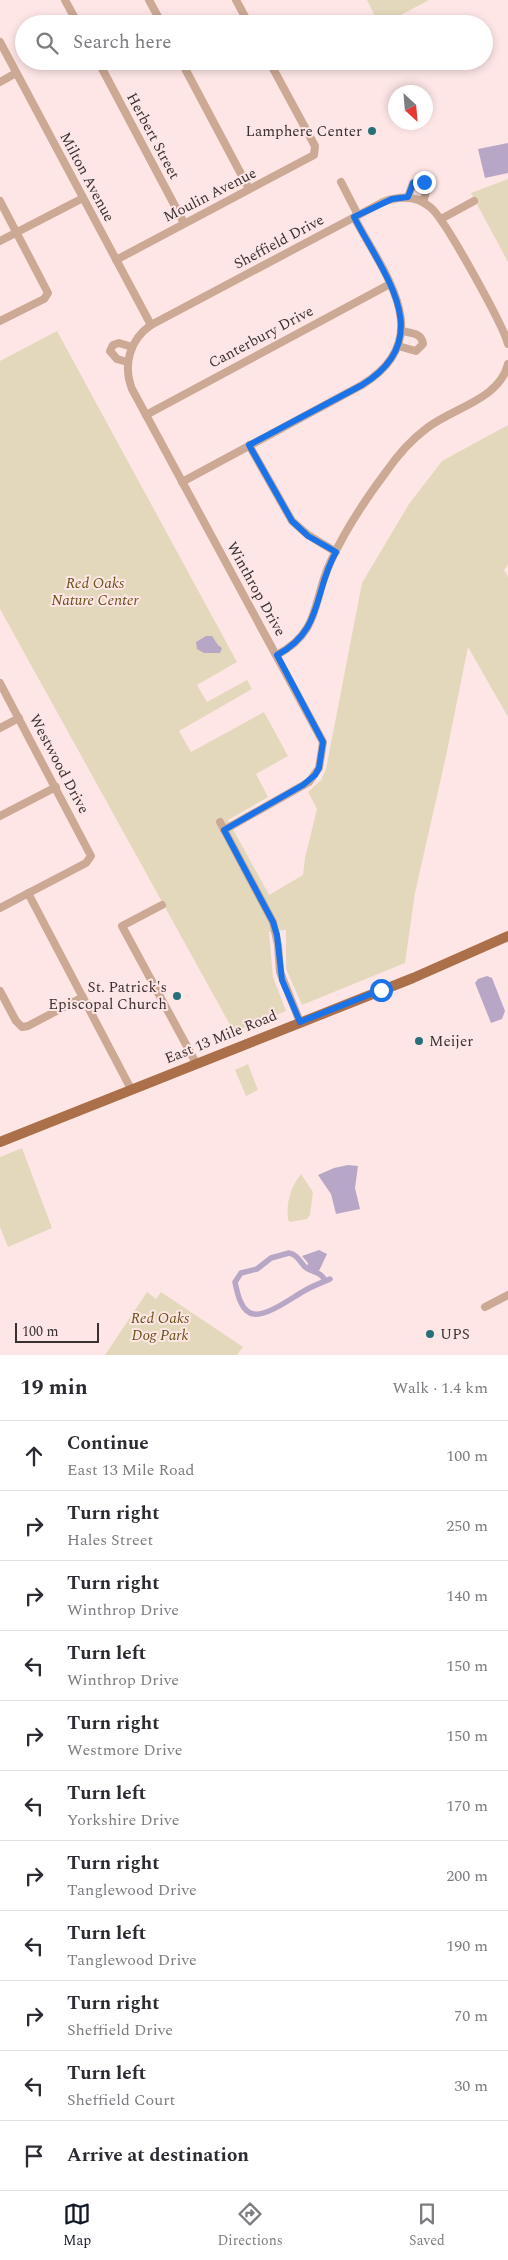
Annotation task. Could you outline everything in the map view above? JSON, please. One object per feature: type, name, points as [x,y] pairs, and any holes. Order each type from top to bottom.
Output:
[{"type":"main road","name":"East 13 Mile Road","points":[[0,1142],[465,956],[508,936]]},
{"type":"street","points":[[65,0],[73,15]]},
{"type":"street","points":[[149,0],[157,15]]},
{"type":"street","points":[[236,0],[244,15]]},
{"type":"street","name":"Milton Avenue","points":[[0,42],[151,325]]},
{"type":"street","name":"Herbert Street","points":[[103,70],[184,223]]},
{"type":"street","points":[[187,70],[249,189]]},
{"type":"street","name":"Moulin Avenue","points":[[116,260],[249,189],[310,159],[316,153],[315,146],[274,70]]},
{"type":"street","points":[[0,82],[16,73]]},
{"type":"street","points":[[423,202],[427,189],[422,180],[413,183],[408,197],[423,202],[435,211],[441,219],[498,322],[508,344]]},
{"type":"street","points":[[182,482],[371,380],[387,365],[398,346],[402,331],[400,308],[341,182]]},
{"type":"street","name":"Sheffield Drive","points":[[151,325],[356,216],[392,199],[408,197]]},
{"type":"street","points":[[0,241],[83,198]]},
{"type":"street","points":[[441,219],[474,201]]},
{"type":"street","points":[[0,202],[48,295],[0,322]]},
{"type":"street","name":"Canterbury Drive","points":[[146,415],[390,284]]},
{"type":"street","name":"Winthrop Drive","points":[[151,325],[142,332],[132,347],[127,362],[130,383],[323,742],[319,768],[315,775],[303,785],[224,830]]},
{"type":"street","points":[[398,346],[416,351],[423,344],[422,338],[418,335],[402,331]]},
{"type":"street","points":[[127,362],[117,359],[110,351],[113,345],[119,343],[132,347]]},
{"type":"street","points":[[277,655],[297,641],[310,625],[316,611],[325,574],[336,552],[378,483],[407,446],[439,420],[490,392],[506,375],[508,364]]},
{"type":"street","points":[[249,445],[292,521],[308,536],[336,552]]},
{"type":"street","name":"Westwood Drive","points":[[0,683],[91,854],[90,859],[28,893]]},
{"type":"street","points":[[0,728],[19,718]]},
{"type":"street","points":[[0,816],[56,787]]},
{"type":"street","points":[[220,822],[273,922],[277,935],[282,980],[300,1022]]},
{"type":"street","points":[[0,908],[28,893],[131,1089]]},
{"type":"street","points":[[162,904],[122,926],[196,1063]]},
{"type":"street","points":[[0,991],[16,1021],[22,1027],[28,1026],[83,996]]},
{"type":"street","points":[[485,1307],[508,1295]]},
{"type":"green space","points":[[367,0],[429,0],[401,15],[374,15]]},
{"type":"green space","points":[[508,179],[508,262],[471,193]]},
{"type":"green space","name":"Red Oaks Nature Center","points":[[57,331],[237,662],[197,685],[207,702],[247,680],[252,689],[179,731],[191,752],[264,712],[288,756],[256,774],[268,797],[228,820],[269,895],[303,875],[305,858],[317,809],[308,792],[321,780],[326,769],[362,583],[409,504],[442,461],[508,425],[508,564],[504,570],[508,577],[508,717],[468,647],[415,893],[405,963],[302,1005],[286,969],[286,930],[269,932],[273,977],[286,1011],[234,1032],[0,609],[0,361]]},
{"type":"green space","points":[[248,1064],[258,1090],[246,1096],[235,1070]]},
{"type":"green space","points":[[22,1148],[52,1228],[8,1247],[0,1227],[0,1157]]},
{"type":"green space","points":[[301,1174],[313,1192],[310,1215],[307,1219],[290,1222],[288,1220],[288,1202],[294,1185]]},
{"type":"green space","name":"Red Oaks Dog Park","points":[[147,1292],[156,1299],[161,1292],[243,1347],[237,1355],[105,1355]]},
{"type":"shaded area","points":[[508,143],[508,173],[485,178],[478,149]]},
{"type":"shaded area","points":[[206,636],[212,636],[222,648],[220,653],[204,653],[197,649],[196,642]]},
{"type":"shaded area","points":[[487,976],[492,978],[505,1011],[502,1019],[491,1023],[475,983],[478,979]]},
{"type":"shaded area","points":[[348,1165],[358,1166],[355,1188],[360,1209],[336,1214],[331,1194],[318,1175],[334,1168]]},
{"type":"shaded area","points":[[319,1250],[327,1254],[318,1273],[307,1268],[308,1263],[302,1256]]},
{"type":"waterway","points":[[325,1281],[321,1275],[305,1267],[296,1257],[289,1253],[271,1258],[257,1269],[241,1273],[235,1282],[240,1301],[246,1310],[250,1313],[260,1314],[330,1279]]},
{"type":"place","name":"Lamphere Center","points":[[372,131]]},
{"type":"place","name":"St. Patrick's Episcopal Church","points":[[177,996]]},
{"type":"place","name":"Meijer","points":[[419,1041]]},
{"type":"place","name":"UPS","points":[[430,1334]]},
{"type":"route","points":[[381,990],[300,1022],[282,980],[277,935],[273,922],[224,830],[309,782],[319,768],[323,752],[323,742],[277,655],[297,641],[310,625],[316,611],[322,582],[330,561],[336,552],[308,536],[287,515],[249,445],[371,380],[379,374],[396,352],[402,331],[402,318],[397,298],[354,217],[383,202],[408,197],[411,185],[415,181],[422,180],[424,182]]}]
